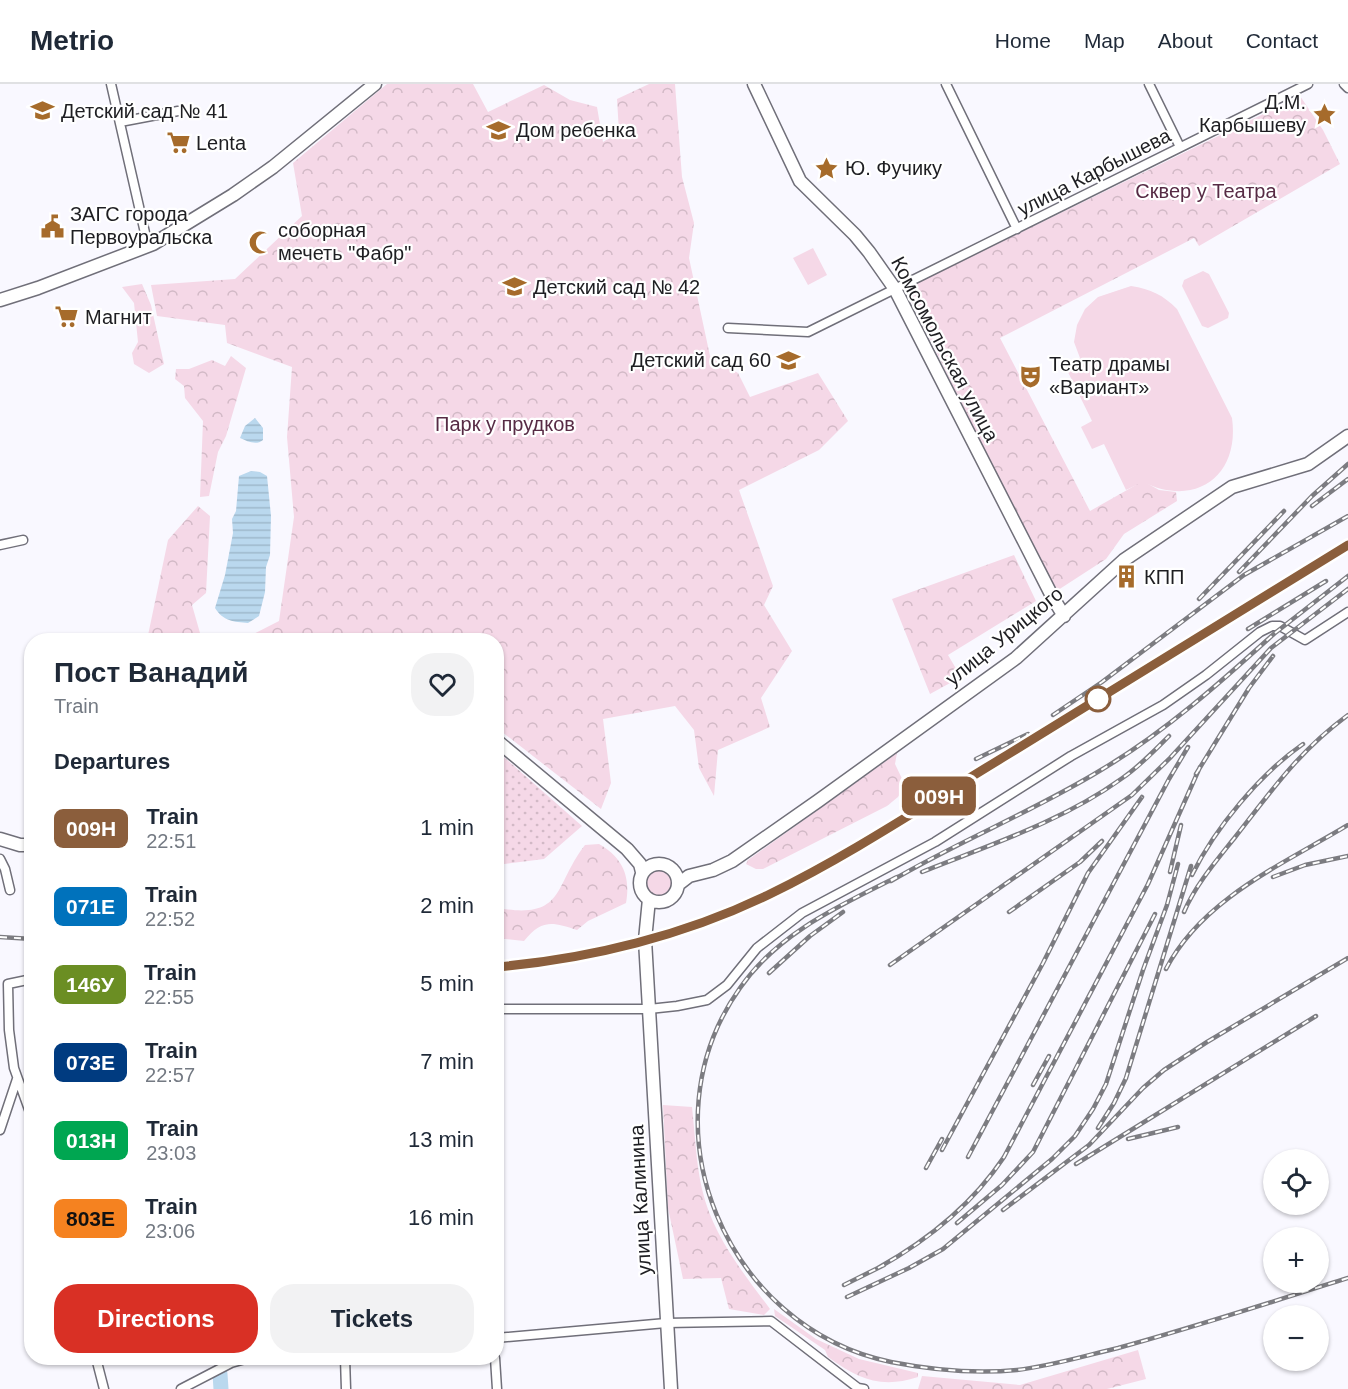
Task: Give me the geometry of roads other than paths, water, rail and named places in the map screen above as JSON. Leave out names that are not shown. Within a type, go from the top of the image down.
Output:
[{"type":"street","points":[[111,84],[148,246]]},
{"type":"street","points":[[0,300],[148,246],[265,173],[375,84]]},
{"type":"street","name":"Комсомольская улица","points":[[754,84],[800,181],[855,235],[895,289],[1064,616]]},
{"type":"street","points":[[946,84],[1017,229]]},
{"type":"street","points":[[1149,84],[1179,147]]},
{"type":"street","name":"улица Карбышева","points":[[728,328],[807,332],[1308,84]]},
{"type":"street","points":[[1344,84],[1348,88]]},
{"type":"street","points":[[120,122],[178,111]]},
{"type":"street","name":"улица Урицкого","points":[[682,878],[713,870],[732,861],[795,817],[1016,658],[1124,560],[1232,488],[1308,464],[1348,436]]},
{"type":"street","points":[[0,545],[22,540]]},
{"type":"street","points":[[504,1009],[649,1010],[688,1005],[714,996],[727,985],[757,948],[802,913],[935,842],[1071,756],[1162,705],[1206,675],[1260,632],[1272,626],[1280,626],[1305,640],[1348,612]]},
{"type":"street","points":[[504,747],[627,849],[644,868]]},
{"type":"street","points":[[0,839],[24,845]]},
{"type":"street","points":[[0,859],[10,890]]},
{"type":"street","points":[[655,864],[671,868],[682,878],[678,890],[669,899],[650,903],[640,888],[639,879],[644,868],[655,864]]},
{"type":"street","name":"улица Калинина","points":[[650,903],[645,940],[671,1389]]},
{"type":"street","points":[[24,981],[8,984],[9,1030],[17,1079],[24,1097]]},
{"type":"street","points":[[0,1130],[17,1079]]},
{"type":"street","points":[[504,1337],[666,1323],[771,1321],[858,1388],[864,1389]]},
{"type":"street","points":[[98,1365],[104,1389]]},
{"type":"street","points":[[181,1389],[227,1365]]},
{"type":"street","points":[[345,1365],[346,1389]]},
{"type":"street","points":[[496,1365],[498,1389]]},
{"type":"street","points":[[845,1377],[845,1389]]},
{"type":"water","points":[[255,418],[263,428],[263,440],[254,443],[240,438],[245,426]]},
{"type":"water","points":[[251,471],[267,476],[271,516],[270,555],[266,567],[265,592],[259,616],[248,623],[225,618],[215,608],[225,575],[233,533],[232,519],[236,511],[239,476]]},
{"type":"waterway","points":[[220,1374],[221,1389]]},
{"type":"railway","points":[[1239,572],[1312,496],[1348,464]]},
{"type":"railway","points":[[1312,506],[1348,479]]},
{"type":"railway","points":[[1199,599],[1284,511]]},
{"type":"railway","points":[[1053,715],[1102,682],[1244,575],[1348,516]]},
{"type":"railway","points":[[504,966],[567,958],[637,943],[705,922],[770,894],[894,825],[1348,545]]},
{"type":"railway","points":[[1275,633],[1348,576]]},
{"type":"railway","points":[[1248,629],[1326,581]]},
{"type":"railway","points":[[890,965],[1132,795],[1170,758],[1271,648],[1348,589]]},
{"type":"railway","points":[[891,881],[1076,785],[1125,755],[1192,706],[1276,632]]},
{"type":"railway","points":[[1196,774],[1249,688],[1273,656]]},
{"type":"railway","points":[[1184,912],[1207,872],[1275,787],[1315,742],[1348,715]]},
{"type":"railway","points":[[976,759],[1028,734]]},
{"type":"railway","points":[[922,872],[1024,832],[1074,808],[1128,774],[1169,736]]},
{"type":"railway","points":[[1192,875],[1213,839],[1240,803],[1287,756],[1303,744]]},
{"type":"railway","points":[[968,1157],[1188,747]]},
{"type":"railway","points":[[878,1268],[914,1246],[948,1220],[978,1191],[1004,1157],[1148,884],[1200,767]]},
{"type":"railway","points":[[942,1150],[1043,963],[1088,873],[1142,797]]},
{"type":"railway","points":[[1170,872],[1181,825]]},
{"type":"railway","points":[[1166,969],[1181,944],[1200,922],[1222,903],[1271,869],[1348,825]]},
{"type":"railway","points":[[1009,912],[1080,862],[1102,841]]},
{"type":"railway","points":[[1273,877],[1305,865],[1348,856]]},
{"type":"railway","points":[[847,1297],[943,1249],[1052,1159],[1075,1136],[1106,1084],[1167,905],[1178,864]]},
{"type":"railway","points":[[1098,1128],[1126,1078],[1191,866]]},
{"type":"railway","points":[[897,877],[832,910],[791,936],[772,952],[740,988],[711,1043],[699,1100],[701,1158],[716,1214],[745,1265],[784,1309],[833,1342],[891,1362],[986,1372],[1017,1370],[1068,1361],[1204,1323],[1348,1278]]},
{"type":"railway","points":[[769,973],[810,936],[843,912]]},
{"type":"railway","points":[[957,1223],[1002,1185],[1033,1152],[1155,914]]},
{"type":"railway","points":[[0,937],[24,938]]},
{"type":"railway","points":[[1003,1210],[1089,1145],[1143,1088],[1164,1070],[1348,958]]},
{"type":"railway","points":[[1076,1164],[1316,1016]]},
{"type":"railway","points":[[1033,1085],[1049,1056]]},
{"type":"railway","points":[[1128,1139],[1178,1127]]},
{"type":"railway","points":[[926,1168],[942,1139]]},
{"type":"railway","points":[[844,1285],[884,1265]]},
{"type":"train","name":"009Н","points":[[504,966],[547,961],[621,946],[691,926],[770,894],[868,840],[1348,545]]},
{"type":"place","name":"Детский сад № 41","points":[[43,111]]},
{"type":"place","name":"Д.М. Карбышеву","points":[[1324,114]]},
{"type":"place","name":"Дом ребенка","points":[[498,130]]},
{"type":"place","name":"Lenta","points":[[178,143]]},
{"type":"place","name":"Ю. Фучику","points":[[827,168]]},
{"type":"place","name":"ЗАГС города Первоуральска","points":[[52,226]]},
{"type":"place","name":"соборная мечеть \"Фабр\"","points":[[260,242]]},
{"type":"place","name":"Детский сад № 42","points":[[515,287]]},
{"type":"place","name":"Магнит","points":[[67,317]]},
{"type":"place","name":"Детский сад 60","points":[[789,360]]},
{"type":"place","name":"Театр драмы «Вариант»","points":[[1031,376]]},
{"type":"place","name":"КПП","points":[[1126,577]]},
{"type":"park label","name":"Сквер у Театра","points":[[1206,191]]},
{"type":"park label","name":"Парк у прудков","points":[[505,424]]}]
